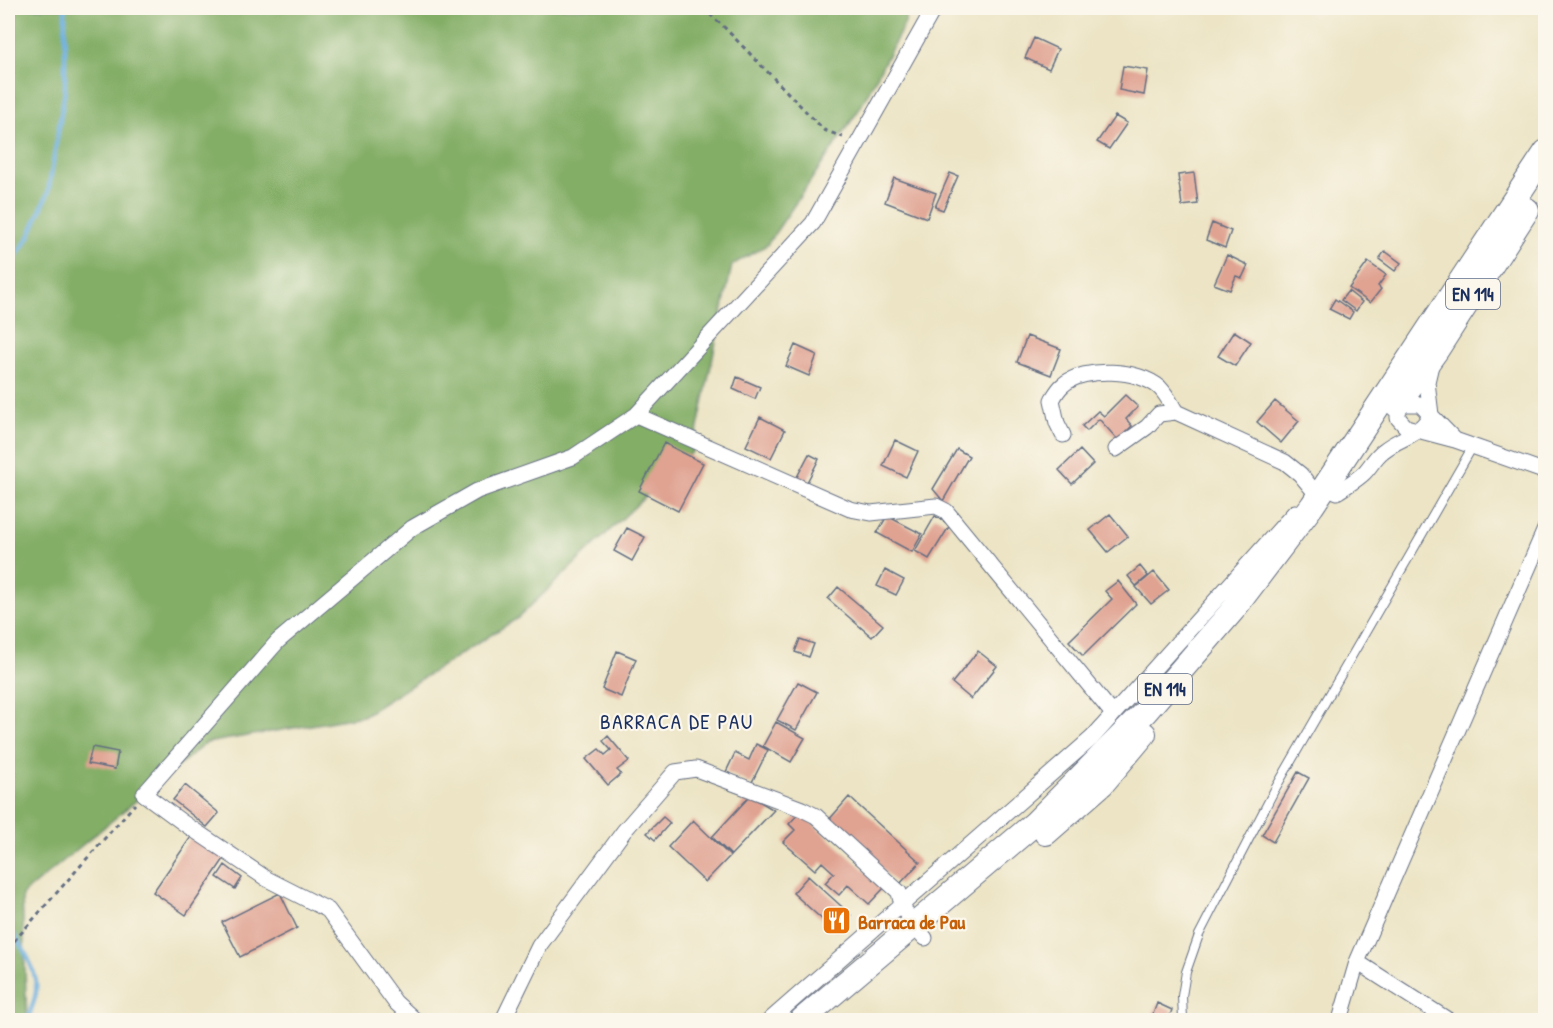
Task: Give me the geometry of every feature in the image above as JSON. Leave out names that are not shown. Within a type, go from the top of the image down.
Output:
[{"type":"main road","name":"EN 114","points":[[802,1020],[920,932],[1102,784],[1283,568],[1326,492],[1364,448],[1391,400],[1545,152]]},
{"type":"main road","name":"EN 114","points":[[828,1020],[1035,822],[1146,711],[1233,610],[1312,506],[1348,450],[1436,351],[1545,182]]},
{"type":"street","points":[[415,1020],[395,1002],[328,910],[267,879],[144,794],[278,641],[412,528],[477,490],[573,458],[636,415],[813,223],[934,8]]},
{"type":"street","points":[[1326,492],[1365,472],[1376,456],[1391,444],[1419,432],[1431,415],[1427,382],[1436,351]]},
{"type":"street","points":[[1062,435],[1052,400],[1064,383],[1094,373],[1106,371],[1125,373],[1147,380],[1160,388],[1176,412]]},
{"type":"street","points":[[1455,440],[1420,404],[1391,400],[1398,418],[1406,427],[1455,440],[1545,472]]},
{"type":"street","points":[[1116,449],[1148,427],[1159,414],[1176,412],[1285,462],[1326,492]]},
{"type":"street","points":[[636,415],[850,509],[871,513],[936,506],[946,511],[1113,714]]},
{"type":"street","points":[[770,1020],[1092,738],[1190,628],[1326,492],[1348,450]]},
{"type":"street","points":[[1340,1020],[1357,962],[1545,527]]},
{"type":"street","points":[[503,1020],[539,946],[624,831],[675,772],[696,769],[816,816],[899,892],[901,905],[920,932]]},
{"type":"street","points":[[1357,962],[1448,1020]]},
{"type":"lane","points":[[1182,1020],[1182,996],[1186,972],[1199,936],[1215,903],[1275,789],[1473,446]]},
{"type":"path","points":[[703,8],[824,130],[858,143]]},
{"type":"path","points":[[8,948],[144,794]]},
{"type":"green space","points":[[8,8],[907,8],[905,23],[860,108],[767,245],[732,265],[693,451],[518,618],[363,716],[206,743],[22,895],[27,1020],[8,1020]]},
{"type":"building","points":[[1034,38],[1058,49],[1049,69],[1025,58]]},
{"type":"building","points":[[1123,66],[1148,70],[1144,95],[1119,90]]},
{"type":"building","points":[[1115,116],[1127,123],[1109,149],[1097,142]]},
{"type":"building","points":[[950,173],[958,176],[943,210],[935,207]]},
{"type":"building","points":[[1194,173],[1198,204],[1182,206],[1178,175]]},
{"type":"building","points":[[894,178],[936,193],[927,218],[885,202]]},
{"type":"building","points":[[1212,223],[1231,231],[1225,248],[1206,240]]},
{"type":"building","points":[[1385,251],[1401,263],[1395,271],[1379,259]]},
{"type":"building","points":[[1227,255],[1248,265],[1242,278],[1236,276],[1230,290],[1214,284]]},
{"type":"building","points":[[1368,262],[1386,275],[1378,286],[1381,289],[1370,303],[1349,288]]},
{"type":"building","points":[[1348,291],[1362,302],[1356,311],[1341,300]]},
{"type":"building","points":[[1335,299],[1353,312],[1349,319],[1329,309]]},
{"type":"building","points":[[1234,331],[1251,342],[1235,366],[1218,356]]},
{"type":"building","points":[[1027,336],[1061,349],[1051,375],[1017,362]]},
{"type":"building","points":[[795,345],[817,355],[809,376],[786,366]]},
{"type":"building","points":[[737,377],[760,387],[755,399],[733,389]]},
{"type":"building","points":[[1125,395],[1138,407],[1126,419],[1132,426],[1118,440],[1099,419],[1087,431],[1082,426],[1098,411],[1104,416]]},
{"type":"building","points":[[1275,401],[1299,421],[1281,443],[1257,422]]},
{"type":"building","points":[[760,417],[785,430],[771,458],[746,446]]},
{"type":"building","points":[[895,440],[918,451],[906,477],[883,466]]},
{"type":"building","points":[[664,443],[703,463],[678,511],[639,491]]},
{"type":"building","points":[[957,449],[969,456],[943,501],[933,489]]},
{"type":"building","points":[[1080,450],[1093,464],[1072,484],[1059,470]]},
{"type":"building","points":[[809,454],[819,459],[806,484],[796,479]]},
{"type":"building","points":[[1110,514],[1128,536],[1108,552],[1090,530]]},
{"type":"building","points":[[887,516],[922,534],[912,552],[877,533]]},
{"type":"building","points":[[935,516],[950,525],[929,559],[915,551]]},
{"type":"building","points":[[627,528],[645,537],[632,561],[614,551]]},
{"type":"building","points":[[1140,566],[1148,576],[1136,586],[1128,576]]},
{"type":"building","points":[[885,570],[904,580],[896,595],[877,586]]},
{"type":"building","points":[[1154,572],[1169,590],[1151,604],[1136,587]]},
{"type":"building","points":[[1118,581],[1136,604],[1083,656],[1069,641],[1112,599],[1105,591]]},
{"type":"building","points":[[838,587],[883,625],[872,637],[828,599]]},
{"type":"building","points":[[800,639],[814,644],[809,657],[795,652]]},
{"type":"building","points":[[617,651],[636,659],[621,697],[602,689]]},
{"type":"building","points":[[978,651],[997,666],[971,699],[952,683]]},
{"type":"building","points":[[798,682],[817,692],[796,730],[777,720]]},
{"type":"building","points":[[776,722],[805,738],[791,762],[763,746]]},
{"type":"building","points":[[608,736],[629,761],[617,770],[621,774],[608,785],[586,759],[599,749],[605,755],[611,750],[603,741]]},
{"type":"building","points":[[756,744],[768,750],[751,784],[726,772],[735,753],[749,760]]},
{"type":"building","points":[[92,747],[118,752],[115,769],[88,764]]},
{"type":"building","points":[[1298,772],[1309,778],[1273,842],[1262,835]]},
{"type":"building","points":[[185,785],[219,813],[207,827],[173,800]]},
{"type":"building","points":[[750,796],[774,810],[731,855],[712,837]]},
{"type":"building","points":[[849,797],[920,862],[899,885],[828,821]]},
{"type":"building","points":[[800,812],[884,888],[869,904],[848,885],[839,895],[825,883],[834,873],[822,862],[815,870],[783,842],[795,830],[789,824]]},
{"type":"building","points":[[663,817],[670,823],[655,840],[647,833]]},
{"type":"building","points":[[693,820],[730,856],[705,882],[668,847]]},
{"type":"building","points":[[193,834],[226,856],[186,915],[153,892]]},
{"type":"building","points":[[225,865],[242,878],[235,889],[217,877]]},
{"type":"building","points":[[808,876],[851,915],[836,932],[793,893]]},
{"type":"building","points":[[280,893],[297,928],[240,957],[222,922]]},
{"type":"building","points":[[1157,1003],[1172,1010],[1168,1020],[1153,1014]]},
{"type":"waterway","points":[[8,268],[29,237],[48,193],[65,90],[65,8]]},
{"type":"waterway","points":[[8,927],[23,949],[35,976],[36,992],[29,1020]]},
{"type":"place","name":"Barraca de Pau","points":[[837,921]]},
{"type":"district","name":"BARRACA DE PAU","points":[[677,721]]}]
